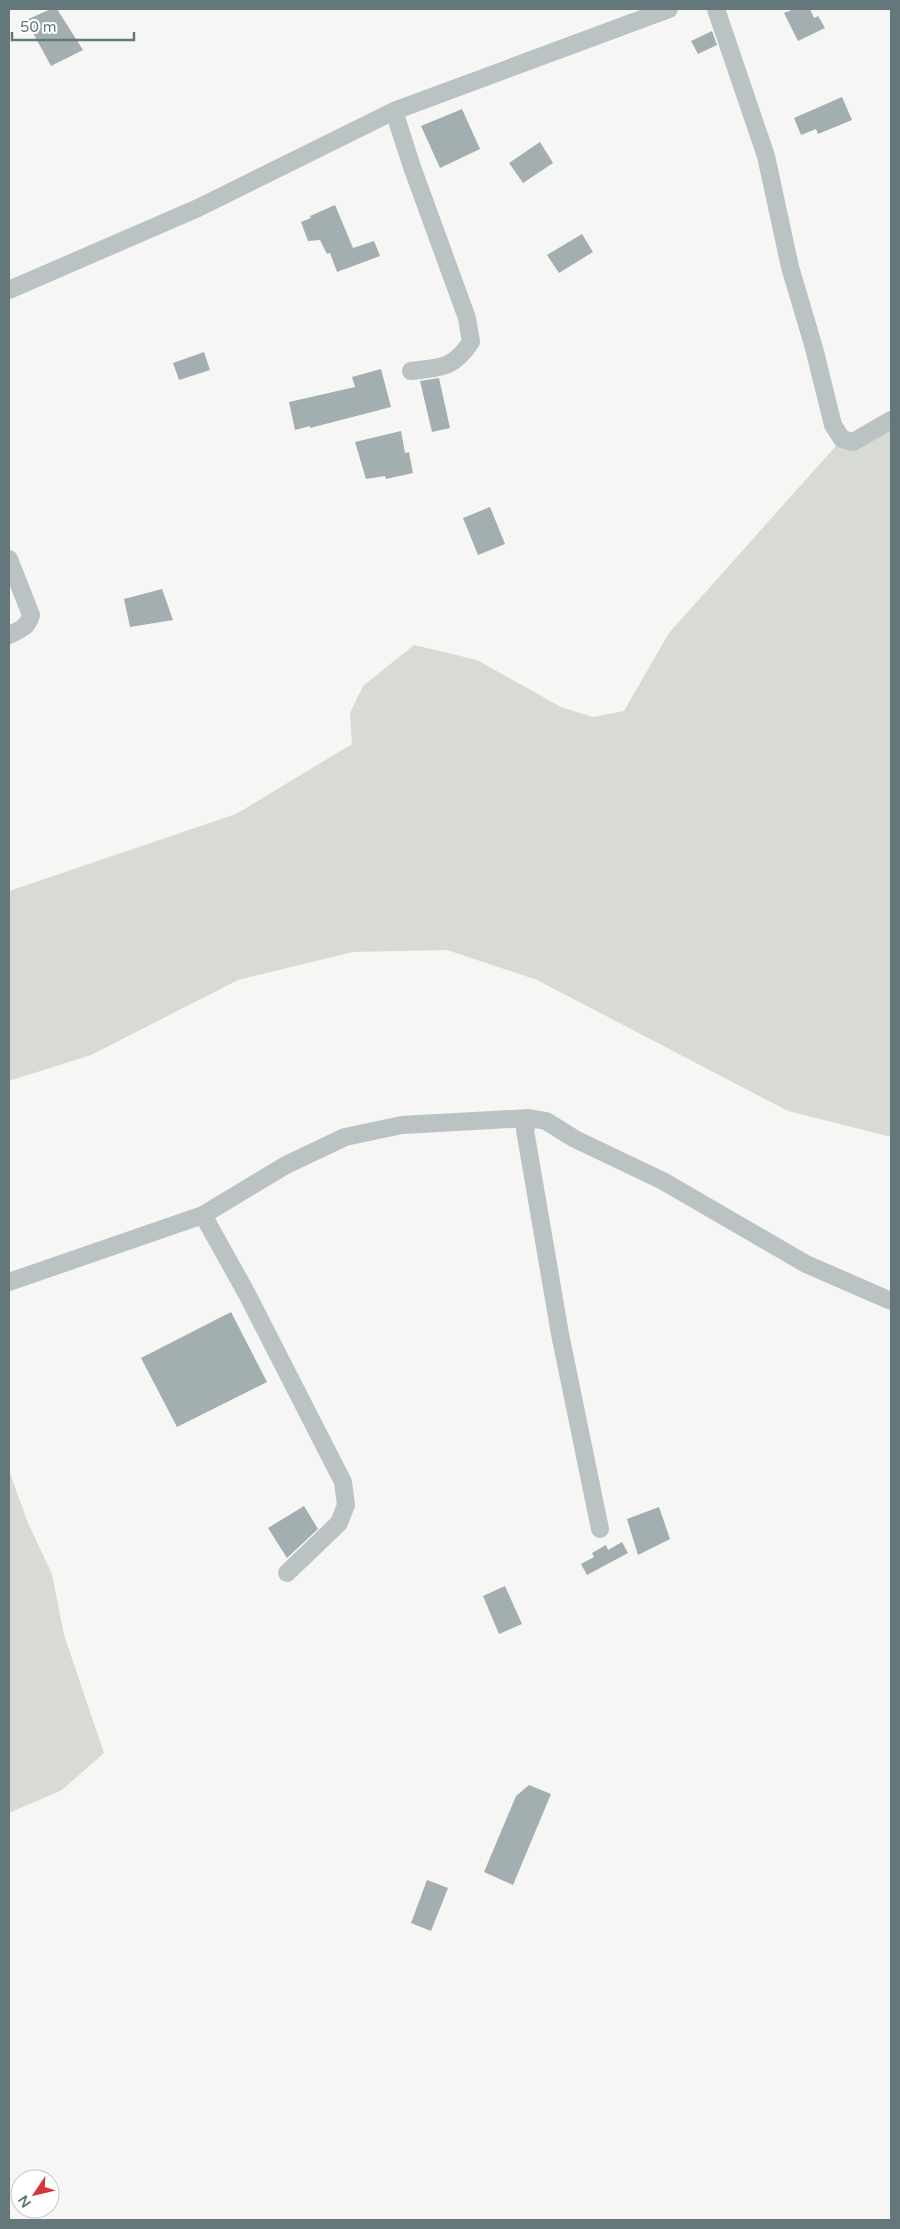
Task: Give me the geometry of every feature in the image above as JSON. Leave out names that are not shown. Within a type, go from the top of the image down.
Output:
[{"type":"street","points":[[9,290],[198,208],[394,111],[669,9]]},
{"type":"street","points":[[716,9],[766,156],[790,267],[814,348],[833,425],[842,440],[854,442],[891,420]]},
{"type":"street","points":[[394,111],[418,184],[467,318],[471,342],[461,357],[446,366],[411,371]]},
{"type":"street","points":[[9,559],[31,615],[29,623],[9,635]]},
{"type":"street","points":[[529,1118],[525,1130],[558,1324],[600,1529]]},
{"type":"street","points":[[9,1282],[203,1215],[286,1164],[345,1137],[402,1125],[529,1118],[546,1121],[575,1139],[663,1181],[806,1264],[891,1301]]},
{"type":"street","points":[[203,1215],[247,1294],[344,1482],[346,1505],[339,1523],[287,1573]]},
{"type":"shaded area","points":[[891,417],[891,1137],[788,1111],[537,980],[447,950],[353,952],[238,980],[91,1055],[9,1081],[9,891],[236,814],[352,744],[350,713],[363,686],[414,645],[477,660],[561,707],[593,717],[624,711],[669,633],[842,439]]},
{"type":"shaded area","points":[[9,1471],[28,1523],[52,1574],[64,1635],[104,1753],[62,1790],[9,1813]]},
{"type":"building","points":[[51,9],[57,9],[83,50],[51,66],[26,20]]},
{"type":"building","points":[[794,9],[810,9],[814,18],[818,16],[825,28],[798,41],[784,13]]},
{"type":"building","points":[[712,31],[717,45],[698,54],[691,41]]},
{"type":"building","points":[[842,97],[852,120],[818,134],[816,129],[801,135],[794,118]]},
{"type":"building","points":[[462,109],[480,149],[440,168],[421,126]]},
{"type":"building","points":[[540,142],[553,163],[523,183],[509,163]]},
{"type":"building","points":[[335,205],[353,248],[374,241],[380,256],[337,272],[330,253],[327,254],[320,240],[308,241],[301,222]]},
{"type":"building","points":[[582,234],[593,252],[559,273],[547,255]]},
{"type":"building","points":[[204,352],[210,370],[179,380],[173,363]]},
{"type":"building","points":[[381,369],[391,407],[310,428],[310,426],[295,430],[289,402],[355,387],[352,377]]},
{"type":"building","points":[[439,378],[450,428],[432,432],[420,381]]},
{"type":"building","points":[[401,431],[405,453],[409,452],[413,473],[386,479],[385,476],[366,479],[355,442]]},
{"type":"building","points":[[490,507],[505,544],[478,555],[463,518]]},
{"type":"building","points":[[162,589],[173,620],[130,627],[124,599]]},
{"type":"building","points":[[231,1312],[267,1382],[177,1427],[141,1358]]},
{"type":"building","points":[[304,1506],[318,1529],[287,1558],[268,1528]]},
{"type":"building","points":[[659,1507],[670,1539],[638,1555],[627,1519]]},
{"type":"building","points":[[622,1542],[628,1553],[587,1575],[581,1564],[594,1557],[592,1553],[606,1545],[608,1550]]},
{"type":"building","points":[[505,1586],[522,1624],[499,1634],[483,1596]]},
{"type":"building","points":[[529,1785],[551,1794],[513,1885],[484,1872],[516,1796]]},
{"type":"building","points":[[427,1880],[448,1888],[431,1931],[411,1923]]}]
